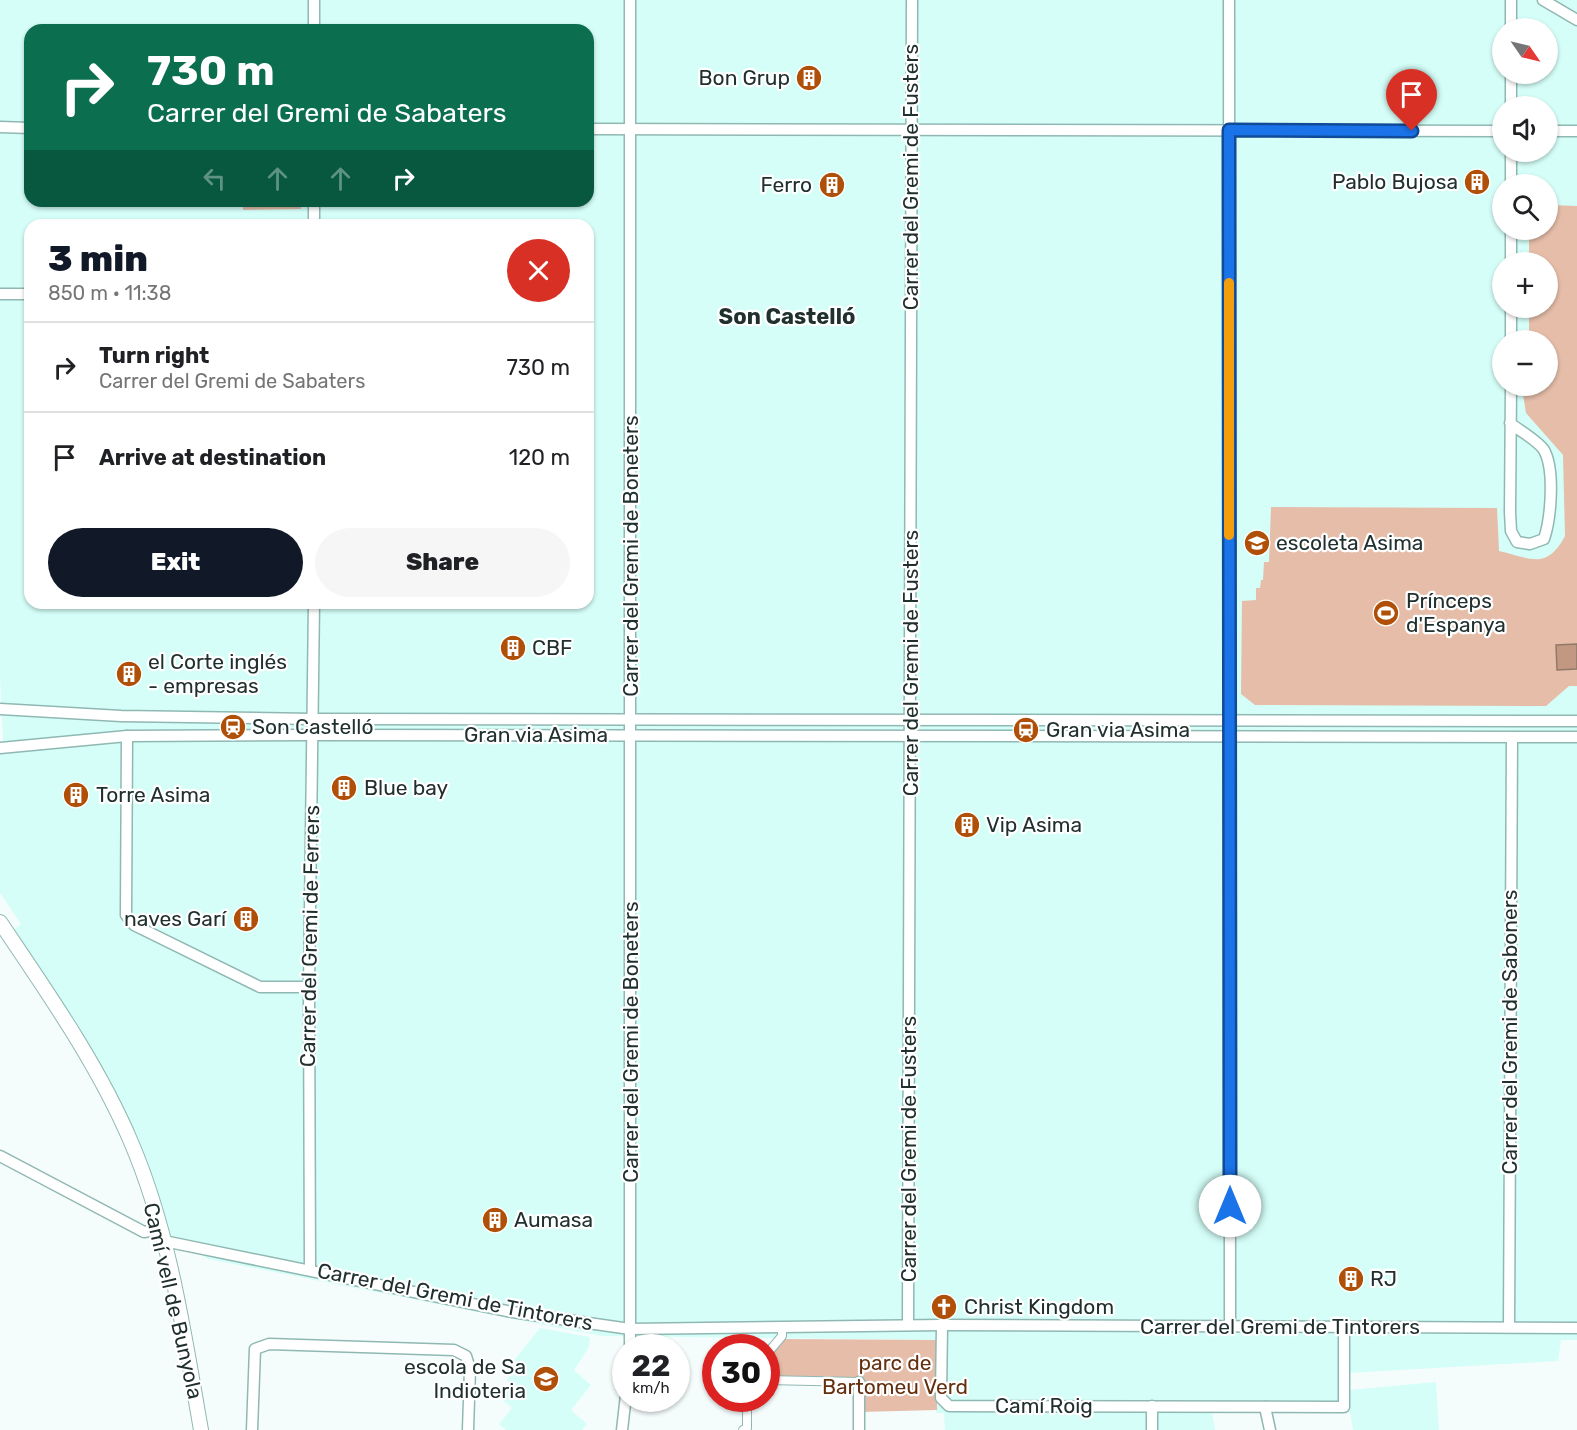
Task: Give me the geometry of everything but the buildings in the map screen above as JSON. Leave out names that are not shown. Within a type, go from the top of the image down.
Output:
[{"type":"main road","name":"Camí vell de Bunyola","points":[[0,922],[101,1085],[131,1142],[162,1235],[201,1430]]},
{"type":"street","points":[[314,0],[314,24]]},
{"type":"street","name":"Carrer del Gremi de Boneters","points":[[630,0],[632,719],[630,1334]]},
{"type":"street","name":"Carrer del Gremi de Fusters","points":[[908,1325],[912,0]]},
{"type":"street","points":[[1230,0],[1228,737],[1230,1328]]},
{"type":"street","points":[[1511,0],[1511,18]]},
{"type":"street","points":[[1543,0],[1577,20]]},
{"type":"street","points":[[0,128],[24,128]]},
{"type":"street","points":[[594,129],[1492,131]]},
{"type":"street","points":[[1558,131],[1577,131]]},
{"type":"street","points":[[0,294],[24,294]]},
{"type":"street","points":[[1510,396],[1510,423],[1511,531],[1517,542],[1530,544],[1544,539],[1549,524],[1550,464],[1543,448],[1510,423]]},
{"type":"street","name":"Carrer del Gremi de Ferrers","points":[[310,1269],[309,987],[314,609]]},
{"type":"street","name":"Gran via Asima","points":[[0,709],[121,716],[313,719],[911,718],[1577,721]]},
{"type":"street","points":[[127,736],[126,915],[134,925],[260,987],[309,987]]},
{"type":"street","name":"Gran via Asima","points":[[0,748],[127,736],[1577,738]]},
{"type":"street","name":"Carrer del Gremi de Saboners","points":[[1509,1327],[1512,738]]},
{"type":"street","name":"Carrer del Gremi de Tintorers","points":[[0,1156],[144,1232],[512,1311],[630,1329],[908,1325],[1577,1328]]},
{"type":"street","name":"Camí Roig","points":[[942,1325],[941,1398],[949,1406],[1344,1407],[1344,1328]]},
{"type":"street","points":[[780,1338],[782,1327]]},
{"type":"street","points":[[252,1430],[255,1349],[269,1344],[454,1350],[466,1356],[470,1369],[468,1430]]},
{"type":"street","points":[[780,1380],[859,1382],[859,1430]]},
{"type":"street","points":[[1152,1406],[1152,1430]]},
{"type":"street","points":[[1265,1407],[1270,1430]]},
{"type":"street","points":[[622,1430],[624,1412]]},
{"type":"street","points":[[743,1430],[747,1428],[747,1412]]},
{"type":"shaded area","points":[[0,0],[1577,0],[1577,1340],[1561,1340],[1558,1361],[1349,1373],[1349,1390],[1436,1382],[1439,1430],[1353,1430],[1350,1412],[1212,1411],[1215,1430],[945,1430],[944,1413],[936,1413],[937,1340],[780,1338],[780,1334],[702,1334],[702,1337],[690,1337],[690,1334],[601,1336],[208,1259],[167,1234],[131,1142],[8,934],[21,924],[0,893],[0,744],[3,742],[0,676]]},
{"type":"shaded area","points":[[1577,644],[1577,669],[1557,670],[1556,645]]},
{"type":"shaded area","name":"escola de Sa Indioteria","points":[[540,1328],[590,1337],[589,1347],[574,1370],[591,1385],[571,1410],[587,1424],[582,1430],[506,1430],[499,1424],[512,1408],[498,1396],[509,1383],[507,1380],[511,1372],[507,1369]]},
{"type":"green space","name":"Prínceps d'Espanya","points":[[1558,205],[1577,206],[1577,686],[1569,686],[1546,706],[1255,705],[1241,694],[1242,601],[1256,600],[1256,588],[1260,588],[1261,580],[1263,580],[1264,562],[1269,562],[1271,507],[1497,508],[1499,551],[1536,559],[1551,554],[1565,536],[1563,455],[1526,413],[1523,396],[1558,396],[1558,330],[1529,330],[1529,318],[1558,318],[1558,252],[1529,252],[1529,240],[1558,240]]},
{"type":"green space","points":[[243,207],[301,207],[301,209],[243,210]]},
{"type":"green space","name":"parc de Bartomeu Verd","points":[[780,1339],[937,1340],[937,1410],[859,1412],[859,1382],[780,1380]]},
{"type":"slow traffic","points":[[1229,283],[1229,535]]},
{"type":"place","name":"Bon Grup","points":[[809,78]]},
{"type":"place","name":"Pablo Bujosa","points":[[1477,182]]},
{"type":"place","name":"Ferro","points":[[832,185]]},
{"type":"place","name":"escoleta Asima","points":[[1257,543]]},
{"type":"place","name":"Prínceps d'Espanya","points":[[1386,613]]},
{"type":"place","name":"CBF","points":[[513,648]]},
{"type":"place","name":"el Corte inglés - empresas","points":[[129,674]]},
{"type":"place","name":"Son Castelló","points":[[233,727]]},
{"type":"place","name":"Gran via Asima","points":[[1026,730]]},
{"type":"place","name":"Blue bay","points":[[344,788]]},
{"type":"place","name":"Torre Asima","points":[[76,795]]},
{"type":"place","name":"Vip Asima","points":[[967,825]]},
{"type":"place","name":"naves Garí","points":[[246,919]]},
{"type":"place","name":"Aumasa","points":[[495,1220]]},
{"type":"place","name":"RJ","points":[[1351,1279]]},
{"type":"place","name":"Christ Kingdom","points":[[944,1307]]},
{"type":"place","name":"escola de Sa Indioteria","points":[[546,1379]]},
{"type":"district","name":"Son Castelló","points":[[787,316]]},
{"type":"route","points":[[1230,1206],[1229,130],[1412,131]]}]
